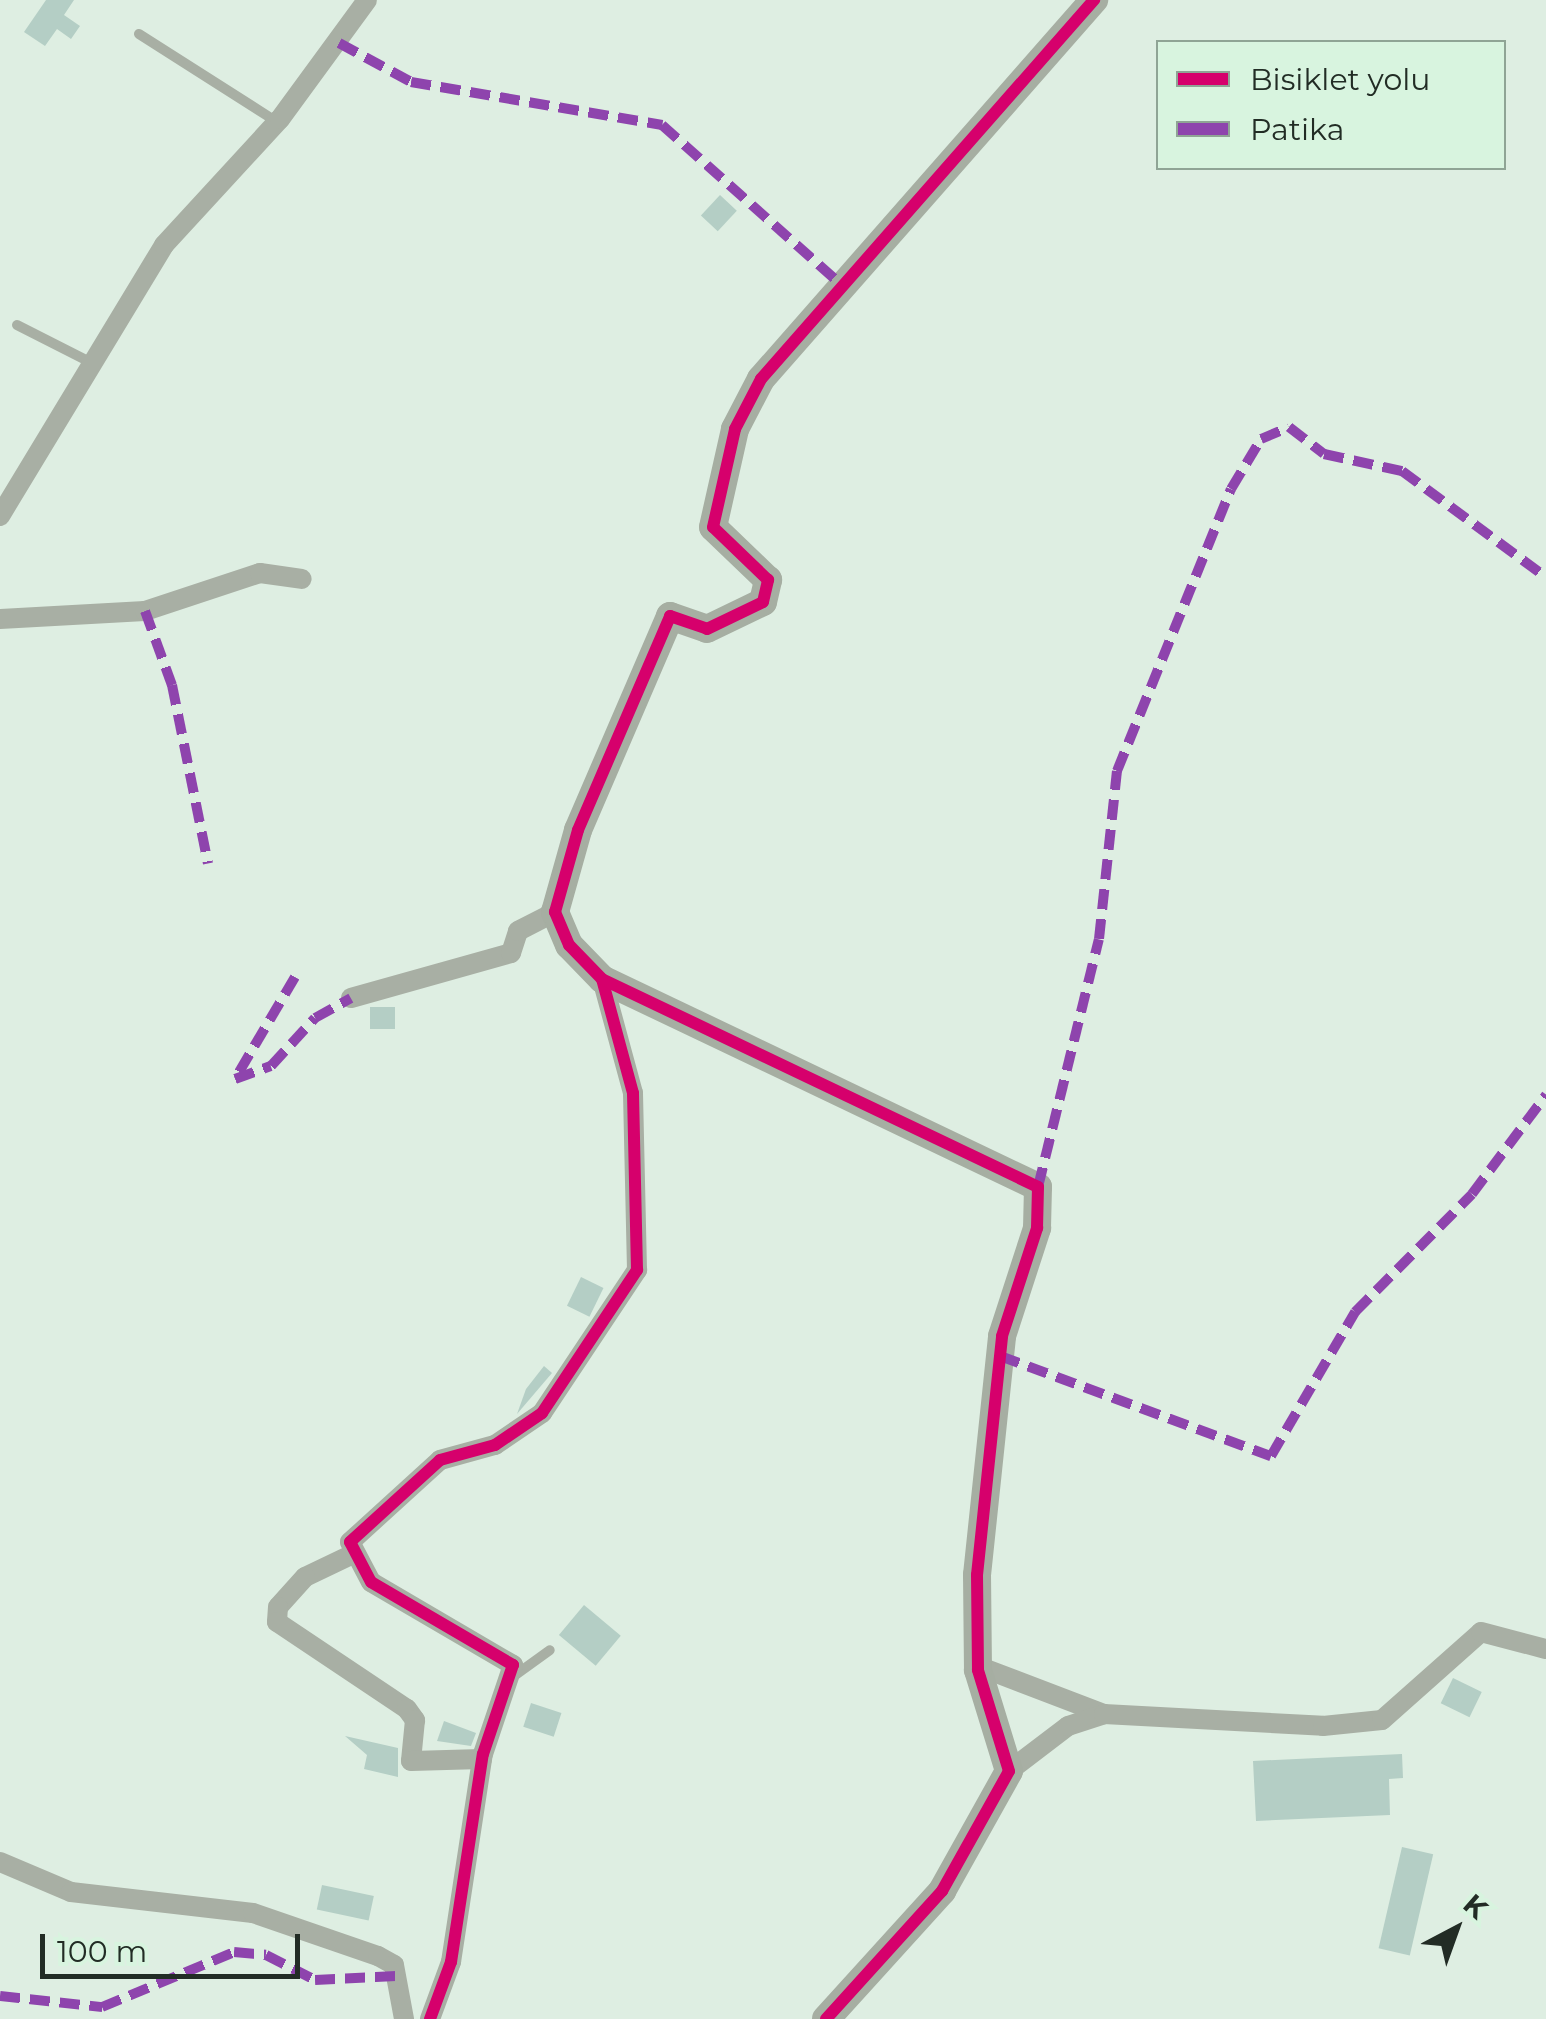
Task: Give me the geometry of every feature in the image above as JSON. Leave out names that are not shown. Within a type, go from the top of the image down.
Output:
[{"type":"street","points":[[0,516],[164,244],[277,122],[367,0]]},
{"type":"street","points":[[1009,1771],[978,1666],[977,1575],[1000,1356],[1038,1228],[1038,1187],[602,979],[570,945],[555,912],[578,830],[670,616],[707,630],[763,602],[768,580],[713,528],[735,429],[761,379],[1094,0]]},
{"type":"street","points":[[0,619],[146,611],[260,572],[302,579]]},
{"type":"street","points":[[351,998],[511,953],[518,931],[555,912]]},
{"type":"street","points":[[482,1759],[412,1761],[415,1720],[407,1709],[277,1622],[278,1607],[305,1577],[351,1554],[358,1528],[440,1460],[495,1445],[542,1412],[637,1270],[633,1093],[602,979]]},
{"type":"street","points":[[351,1554],[371,1582],[487,1642],[513,1676],[482,1759],[452,1962],[430,2019]]},
{"type":"street","points":[[978,1666],[1104,1714],[1323,1726],[1382,1720],[1463,1640],[1495,1630],[1546,1649]]},
{"type":"street","points":[[826,2019],[942,1891],[1009,1771],[1068,1726],[1104,1714]]},
{"type":"street","points":[[0,1862],[71,1892],[253,1913],[378,1956],[394,1966],[404,2019]]},
{"type":"lane","points":[[139,34],[277,122]]},
{"type":"lane","points":[[17,325],[92,363]]},
{"type":"lane","points":[[513,1676],[550,1650]]},
{"type":"building","points":[[46,0],[74,0],[64,15],[80,26],[71,39],[57,29],[45,46],[24,32]]},
{"type":"building","points":[[720,195],[737,211],[718,231],[701,215]]},
{"type":"building","points":[[370,1007],[395,1007],[395,1029],[370,1029]]},
{"type":"building","points":[[581,1277],[603,1288],[589,1317],[567,1306]]},
{"type":"building","points":[[544,1366],[552,1373],[517,1414],[526,1389]]},
{"type":"building","points":[[584,1605],[621,1636],[596,1666],[559,1635]]},
{"type":"building","points":[[1453,1678],[1482,1692],[1469,1717],[1441,1703]]},
{"type":"building","points":[[531,1703],[561,1713],[554,1737],[523,1727]]},
{"type":"building","points":[[444,1721],[476,1733],[471,1746],[437,1741]]},
{"type":"building","points":[[345,1736],[398,1748],[398,1777],[364,1769],[367,1755]]},
{"type":"building","points":[[1402,1754],[1403,1778],[1389,1779],[1390,1815],[1256,1821],[1253,1761]]},
{"type":"building","points":[[1402,1847],[1433,1854],[1410,1956],[1379,1948]]},
{"type":"building","points":[[322,1885],[374,1896],[369,1920],[317,1909]]},
{"type":"marked path","points":[[339,43],[411,82],[662,125],[845,288]]},
{"type":"marked path","points":[[1038,1187],[1099,939],[1117,771],[1231,489],[1261,439],[1289,427],[1324,454],[1402,471],[1546,577]]},
{"type":"marked path","points":[[145,611],[172,685],[208,863]]},
{"type":"marked path","points":[[295,977],[235,1079],[271,1066],[315,1018],[351,998]]},
{"type":"marked path","points":[[1000,1356],[1271,1456],[1355,1312],[1472,1194],[1546,1095]]},
{"type":"marked path","points":[[0,1996],[102,2007],[234,1952],[266,1955],[315,1980],[396,1976]]},
{"type":"cycle path","points":[[826,2019],[942,1891],[1009,1771],[978,1670],[977,1575],[1002,1336],[1037,1228],[1038,1187],[602,979],[569,945],[555,912],[578,830],[670,616],[707,629],[763,602],[768,580],[713,527],[735,429],[761,379],[1094,0]]},
{"type":"cycle path","points":[[430,2019],[451,1962],[483,1754],[513,1665],[371,1582],[350,1542],[440,1460],[495,1445],[542,1413],[637,1270],[633,1093],[602,979]]}]
